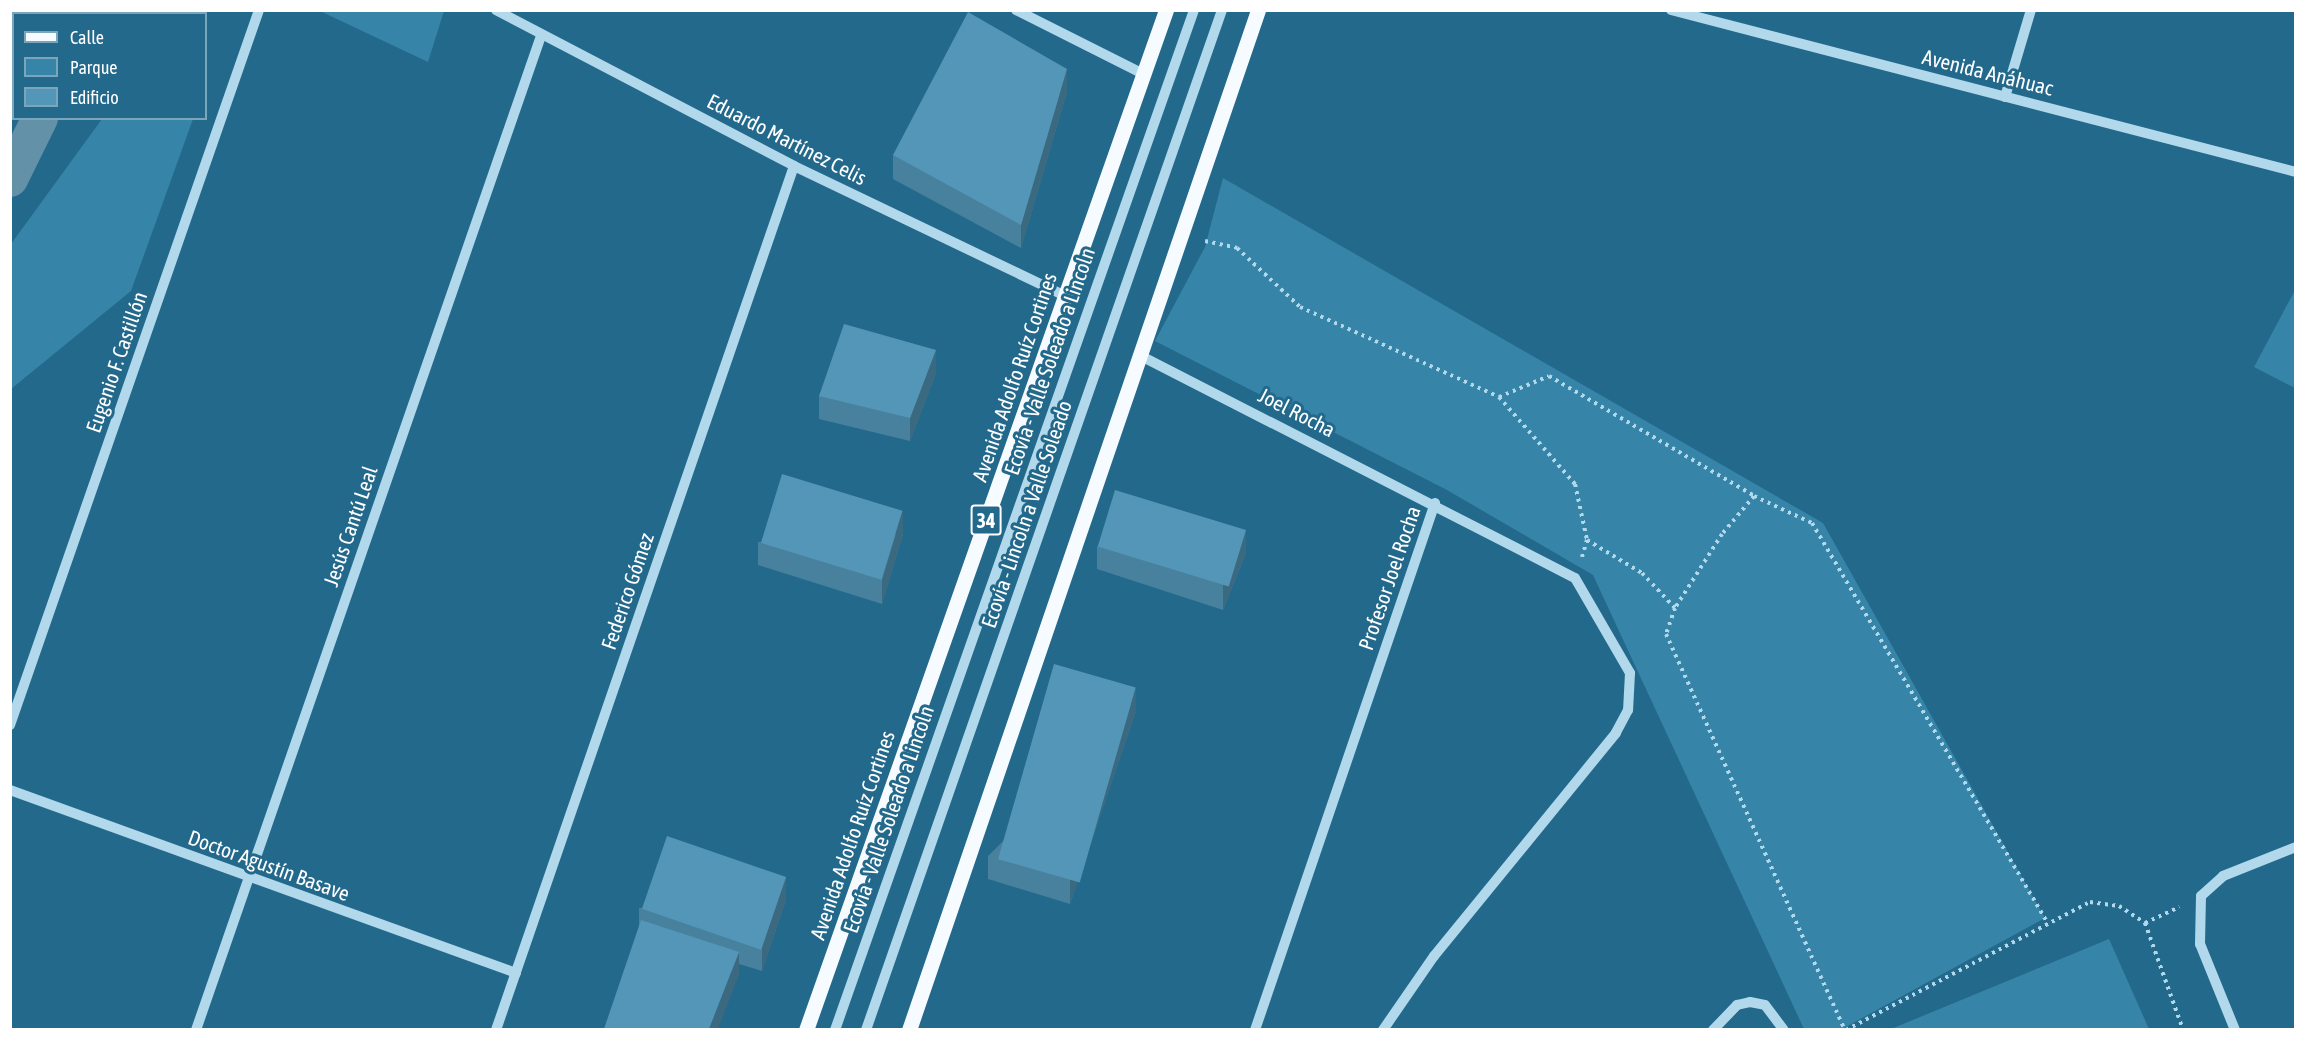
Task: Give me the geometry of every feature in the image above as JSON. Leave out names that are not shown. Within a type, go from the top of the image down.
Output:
[{"type":"main road","name":"Avenida Adolfo Ruíz Cortines","points":[[806,1029],[1166,10]]},
{"type":"main road","points":[[909,1029],[1143,357],[1258,10]]},
{"type":"street","name":"Eugenio F. Castillón","points":[[10,725],[259,10]]},
{"type":"street","name":"Eduardo Martínez Celis","points":[[495,10],[794,166],[1065,296]]},
{"type":"street","points":[[1016,10],[1143,74]]},
{"type":"street","name":"Ecovía - Valle Soleado a Lincoln","points":[[835,1029],[1194,10]]},
{"type":"street","name":"Ecovía - Lincoln a Valle Soleado","points":[[866,1029],[1222,10]]},
{"type":"street","name":"Avenida Anáhuac","points":[[1671,10],[1704,15],[2005,97],[2295,172]]},
{"type":"street","points":[[2005,97],[2031,10]]},
{"type":"street","name":"Jesús Cantú Leal","points":[[196,1029],[541,36]]},
{"type":"street","name":"Federico Gómez","points":[[496,1029],[794,166]]},
{"type":"street","name":"Joel Rocha","points":[[1143,357],[1435,503]]},
{"type":"street","name":"Profesor Joel Rocha","points":[[1255,1029],[1435,503],[1575,578],[1630,673],[1630,694],[1616,733],[1434,956],[1383,1029]]},
{"type":"street","name":"Doctor Agustín Basave","points":[[10,790],[248,879],[516,973]]},
{"type":"street","points":[[2235,1029],[2200,944],[2201,896],[2223,876],[2295,847]]},
{"type":"street","points":[[1713,1029],[1737,1005],[1750,1002],[1765,1005],[1784,1029]]},
{"type":"path","points":[[1195,245],[1217,242],[1237,248],[1300,307],[1499,397],[1575,484],[1587,540],[1642,573],[1675,609]]},
{"type":"path","points":[[1499,397],[1550,376],[1754,496],[1812,523],[2048,923]]},
{"type":"path","points":[[1754,496],[1722,534],[1675,609],[1666,634],[1846,1029],[2090,902],[2119,906],[2145,923],[2183,1029]]},
{"type":"path","points":[[2145,923],[2201,896]]},
{"type":"green space","points":[[320,11],[444,11],[428,62]]},
{"type":"green space","points":[[101,120],[193,120],[131,291],[11,389],[11,244]]},
{"type":"green space","points":[[1223,178],[1823,523],[2045,918],[1842,1029],[1804,1029],[1593,575],[1447,490],[1155,341],[1205,247]]},
{"type":"green space","points":[[2295,290],[2295,388],[2254,367]]},
{"type":"green space","points":[[2109,939],[2149,1029],[1891,1029]]},
{"type":"building","points":[[968,12],[1067,69],[1021,225],[893,155]]},
{"type":"building","points":[[844,324],[936,350],[910,418],[819,396]]},
{"type":"building","points":[[782,474],[902,511],[881,580],[761,543]]},
{"type":"building","points":[[1115,490],[1246,530],[1229,586],[1098,546]]},
{"type":"building","points":[[1054,664],[1136,687],[1080,883],[998,859]]},
{"type":"building","points":[[667,836],[786,877],[761,950],[642,909]]},
{"type":"building","points":[[641,920],[739,952],[709,1029],[604,1029]]},
{"type":"waterway","points":[[10,179],[39,120]]}]
